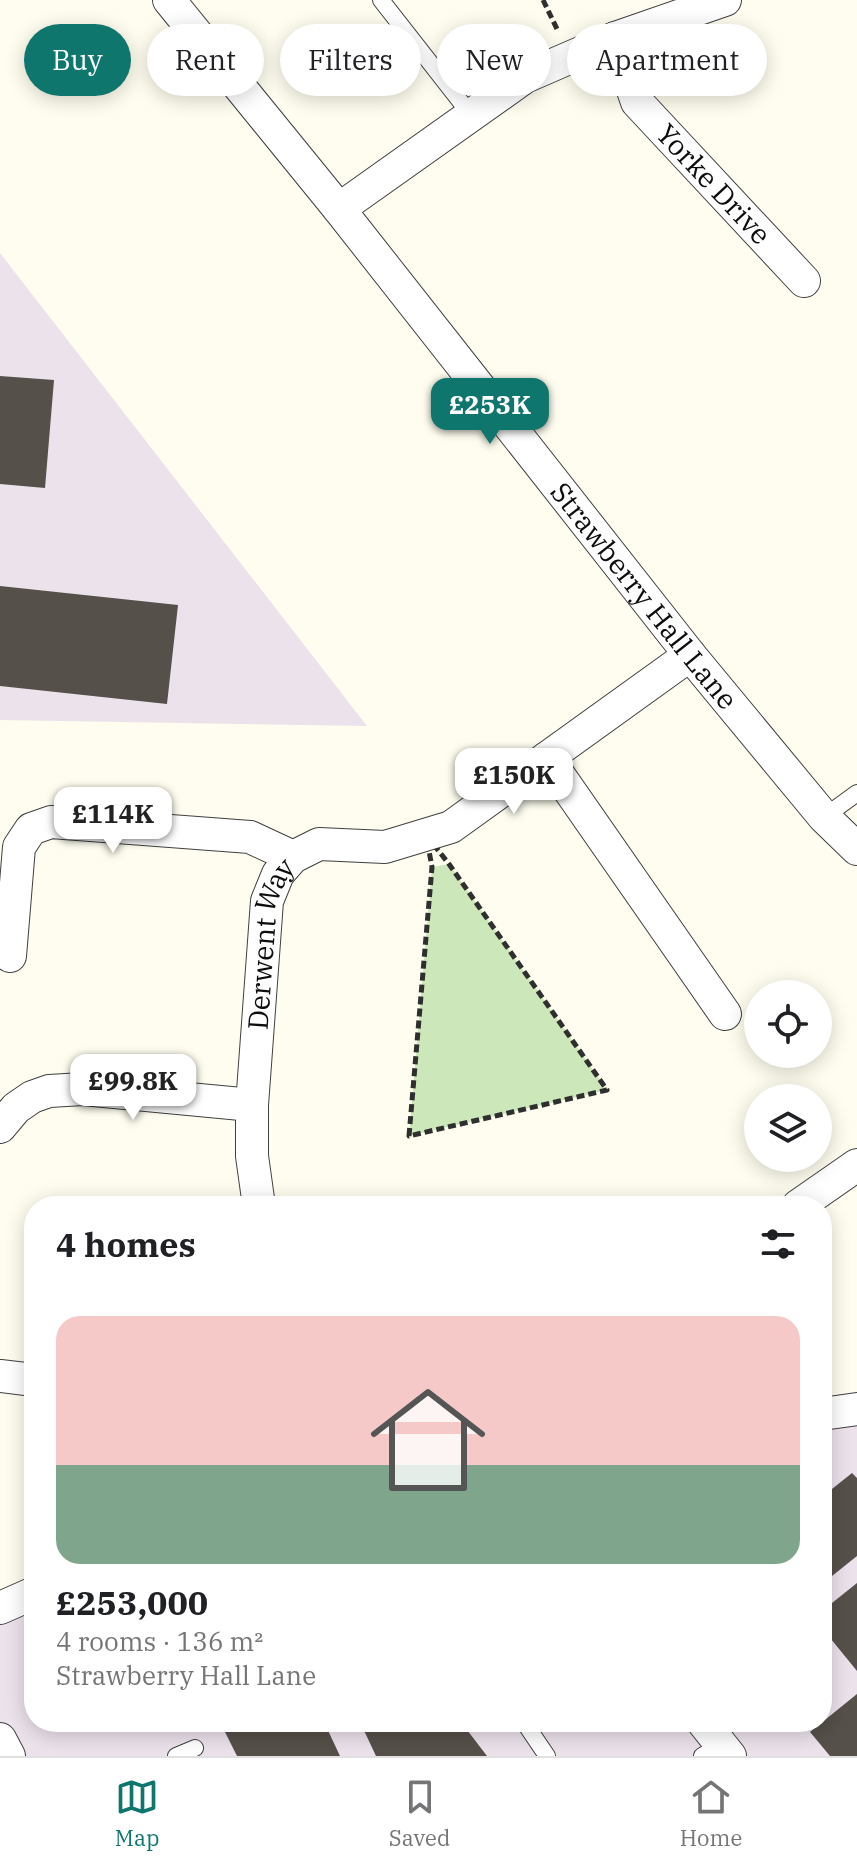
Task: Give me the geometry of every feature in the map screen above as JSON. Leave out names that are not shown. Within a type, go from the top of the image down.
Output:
[{"type":"street","name":"Strawberry Hall Lane","points":[[169,0],[339,209],[690,655],[824,817],[857,849]]},
{"type":"street","points":[[656,24],[725,0]]},
{"type":"street","points":[[339,209],[525,77],[567,59]]},
{"type":"street","name":"Yorke Drive","points":[[635,96],[637,102],[804,281]]},
{"type":"street","name":"Derwent Way","points":[[258,1196],[252,1156],[252,1105],[267,901],[278,874],[293,857],[319,844],[385,847],[451,827],[690,655]]},
{"type":"street","points":[[547,758],[725,1014]]},
{"type":"street","points":[[10,956],[19,847],[31,829],[51,822],[250,837],[293,857]]},
{"type":"street","points":[[0,1127],[16,1108],[32,1097],[49,1091],[83,1089],[252,1105]]},
{"type":"street","points":[[812,1196],[857,1165]]},
{"type":"street","points":[[0,1376],[24,1379]]},
{"type":"street","points":[[832,1413],[857,1409]]},
{"type":"street","points":[[0,1608],[24,1597]]},
{"type":"street","points":[[0,1739],[9,1756]]},
{"type":"lane","points":[[381,0],[471,115]]},
{"type":"lane","points":[[824,817],[857,793]]},
{"type":"lane","points":[[531,1732],[547,1756]]},
{"type":"lane","points":[[176,1756],[195,1748]]},
{"type":"path","points":[[426,835],[449,864],[607,1090],[409,1136],[432,867],[426,835]]},
{"type":"shaded area","points":[[0,253],[367,726],[0,720]]},
{"type":"shaded area","points":[[857,1407],[857,1756],[0,1756],[0,1603],[24,1595],[24,1732],[832,1732],[832,1410]]},
{"type":"green space","points":[[449,864],[607,1090],[409,1136],[432,867]]},
{"type":"building","points":[[0,376],[54,380],[45,488],[0,484]]},
{"type":"building","points":[[0,586],[178,605],[167,704],[0,686]]},
{"type":"building","points":[[852,1473],[857,1478],[857,1556],[832,1576],[832,1489]]},
{"type":"building","points":[[857,1583],[857,1671],[832,1640],[832,1603]]},
{"type":"building","points":[[857,1694],[857,1756],[830,1756],[810,1732],[832,1732],[832,1714]]},
{"type":"building","points":[[225,1732],[329,1732],[340,1756],[237,1756]]},
{"type":"building","points":[[365,1732],[469,1732],[487,1756],[376,1756]]}]
